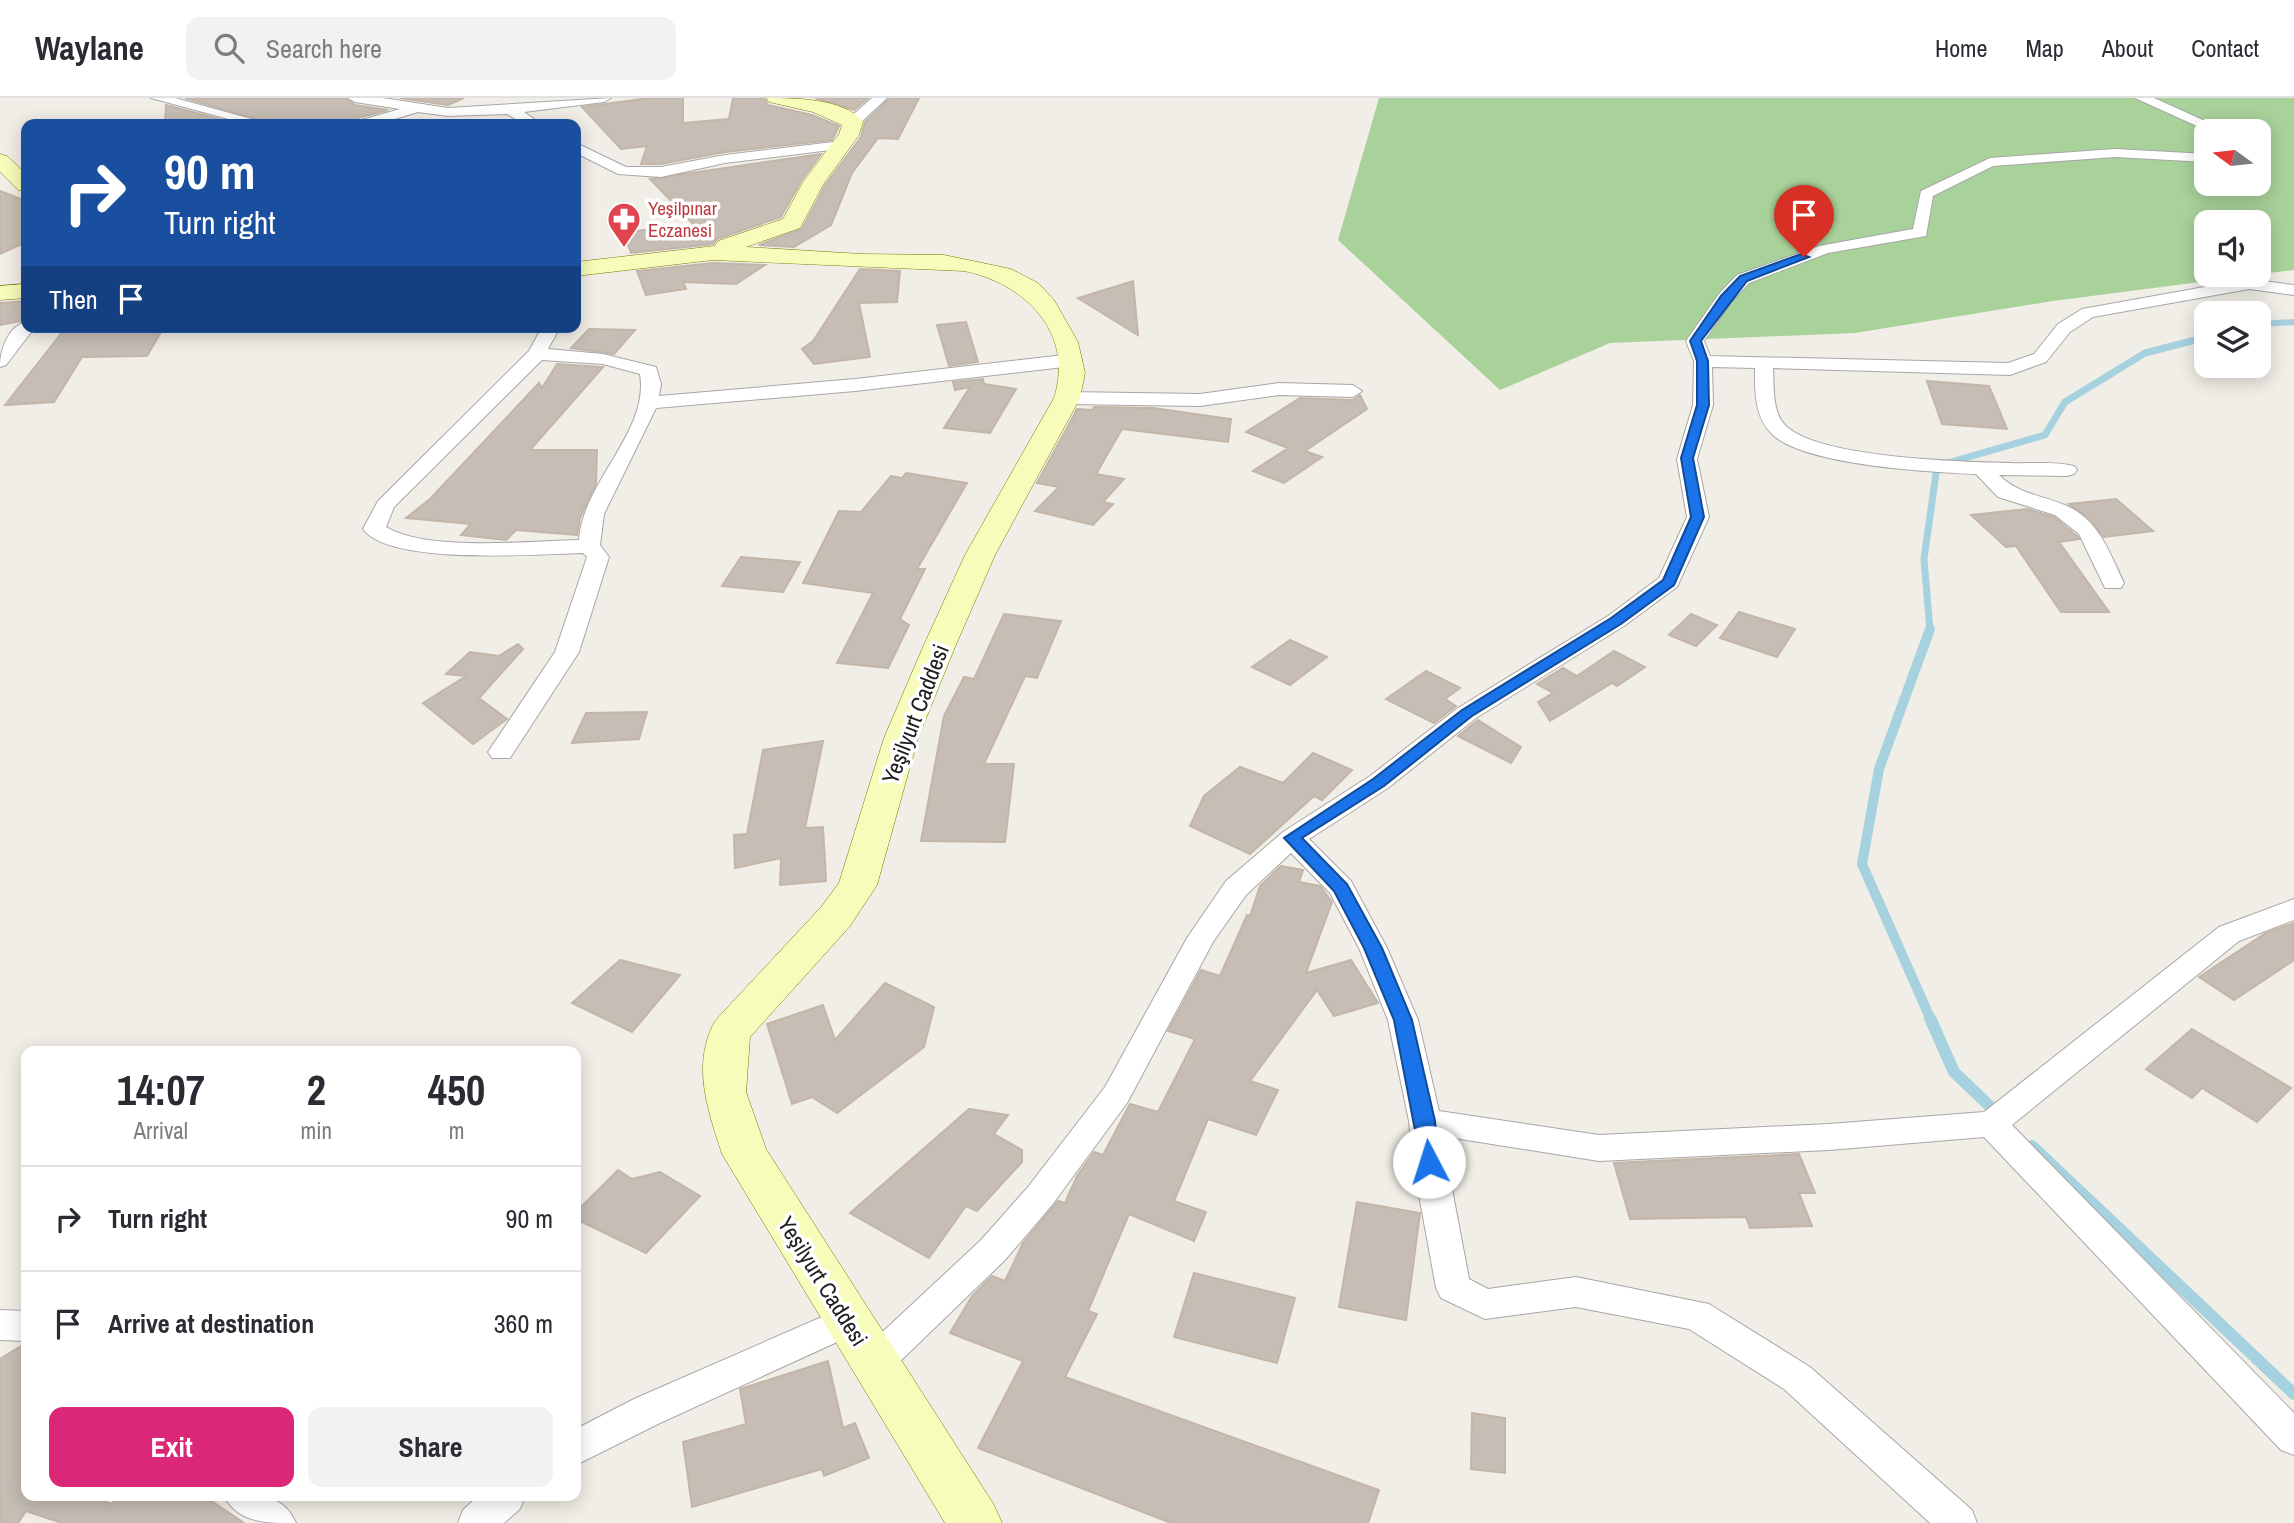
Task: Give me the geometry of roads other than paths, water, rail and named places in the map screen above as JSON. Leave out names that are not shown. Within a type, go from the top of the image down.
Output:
[{"type":"main road","points":[[709,253],[792,223],[814,182],[842,145],[853,122],[819,107],[776,98]]},
{"type":"main road","points":[[2,164],[21,181]]},
{"type":"main road","points":[[581,268],[709,253],[864,261],[942,260],[976,266],[1023,284],[1041,298],[1055,319],[1073,360]]},
{"type":"main road","points":[[0,293],[21,291]]},
{"type":"main road","name":"Yeşilyurt Caddesi","points":[[975,1523],[745,1154],[724,1092],[725,1062],[730,1032],[836,916],[858,886],[901,738],[980,555],[1067,398],[1073,382],[1073,360]]},
{"type":"street","points":[[158,98],[243,119]]},
{"type":"street","points":[[355,98],[448,112],[510,110],[604,98]]},
{"type":"street","points":[[853,122],[880,98]]},
{"type":"street","points":[[2142,98],[2194,120]]},
{"type":"street","points":[[381,119],[421,108]]},
{"type":"street","points":[[510,110],[525,119]]},
{"type":"street","points":[[581,150],[623,171],[661,172],[725,159],[842,145]]},
{"type":"street","points":[[874,1363],[993,1250],[1040,1196],[1116,1095],[1201,938],[1236,888],[1292,838],[1379,782],[1467,713],[1616,621],[1669,582],[1698,517],[1687,458],[1703,405],[1703,361],[1695,341],[1725,298],[1743,279],[1825,249],[1920,233],[1926,194],[1990,162],[2115,153],[2194,157]]},
{"type":"street","points":[[1703,361],[2010,369],[2040,358],[2064,328],[2088,313],[2249,284],[2294,290]]},
{"type":"street","points":[[0,361],[21,333]]},
{"type":"street","points":[[548,333],[537,354],[385,505],[374,529],[382,539],[432,548],[589,546]]},
{"type":"street","points":[[500,752],[567,652],[598,557],[589,546],[592,517],[649,403],[649,372],[603,359],[537,354]]},
{"type":"street","points":[[649,403],[855,385],[1073,360]]},
{"type":"street","points":[[1764,363],[1767,405],[1778,429],[1804,444],[1891,463],[1983,470],[2067,470]]},
{"type":"street","points":[[1067,398],[1200,400],[1279,389],[1353,391]]},
{"type":"street","points":[[1983,470],[2005,493],[2062,511],[2088,531],[2113,583]]},
{"type":"street","points":[[1292,838],[1341,888],[1373,948],[1403,1020],[1425,1121],[1429,1162],[1453,1288],[1485,1304],[1577,1292],[1697,1315],[1797,1378],[1958,1523]]},
{"type":"street","points":[[1425,1121],[1599,1148],[1829,1138],[1998,1119],[2229,934],[2294,909]]},
{"type":"street","points":[[1998,1119],[2294,1438]]},
{"type":"street","points":[[581,1445],[647,1411],[847,1321]]},
{"type":"street","points":[[0,1325],[21,1326]]},
{"type":"street","points":[[249,1501],[277,1523]]},
{"type":"street","points":[[477,1523],[501,1501]]},
{"type":"waterway","points":[[2271,323],[2294,322]]},
{"type":"waterway","points":[[1930,629],[1924,559],[1937,466],[2045,435],[2065,402],[2145,353],[2194,340]]},
{"type":"waterway","points":[[1930,629],[1879,769],[1862,864],[1931,1020]]},
{"type":"waterway","points":[[1930,1018],[1954,1072],[1998,1114]]},
{"type":"waterway","points":[[2032,1146],[2294,1394]]},
{"type":"place","name":"Yeşilpınar Eczanesi","points":[[624,249]]}]
